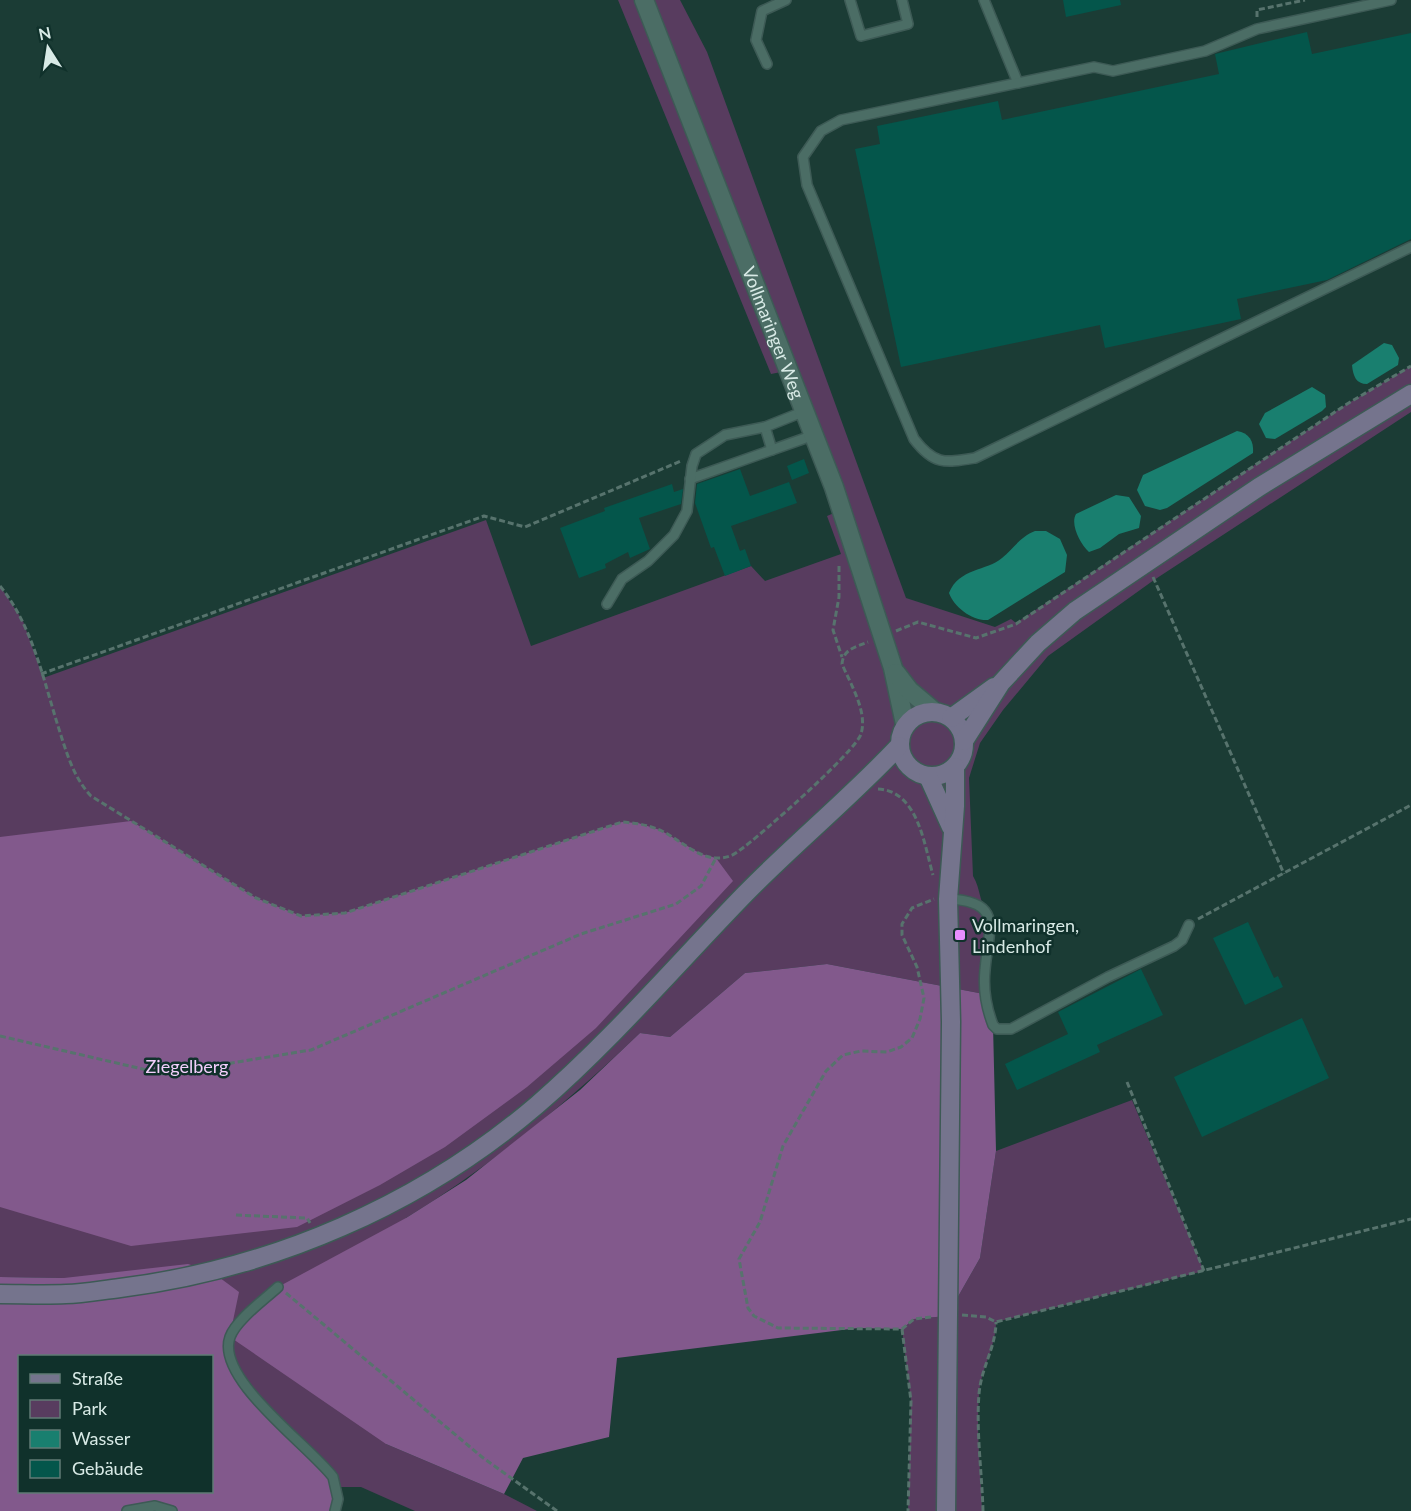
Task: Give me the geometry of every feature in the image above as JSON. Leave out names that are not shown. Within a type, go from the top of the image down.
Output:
[{"type":"street","name":"Vollmaringer Weg","points":[[644,0],[814,435],[883,636],[893,668],[905,724]]},
{"type":"street","points":[[964,741],[1001,683],[1038,643],[1075,611],[1259,487],[1411,394]]},
{"type":"street","name":"Vollmaringer Weg","points":[[893,668],[909,690],[943,715]]},
{"type":"street","points":[[0,1294],[68,1294],[154,1283],[212,1272],[320,1237],[383,1207],[449,1168],[536,1106],[613,1032],[804,834],[860,788],[899,746],[905,724],[915,716],[943,715],[1001,683]]},
{"type":"street","points":[[943,715],[962,732],[964,741],[964,751],[955,767],[948,899],[951,1022],[946,1511]]},
{"type":"street","points":[[899,746],[909,767],[928,776],[943,774],[955,767]]},
{"type":"street","points":[[860,788],[909,767]]},
{"type":"street","points":[[928,776],[944,808],[952,832]]},
{"type":"lane","points":[[766,64],[756,40],[762,11],[786,0]]},
{"type":"lane","points":[[850,0],[861,36],[908,24],[902,0]]},
{"type":"lane","points":[[984,0],[1018,83]]},
{"type":"lane","points":[[1391,0],[1257,29],[1205,51],[1113,71],[1094,67],[841,120],[821,131],[803,156],[807,185],[914,439],[927,456],[946,463],[975,458],[1411,247]]},
{"type":"lane","points":[[607,604],[622,579],[648,561],[674,535],[687,511],[690,479],[696,454],[725,435],[765,427],[805,411]]},
{"type":"lane","points":[[765,427],[772,450]]},
{"type":"lane","points":[[690,479],[814,435]]},
{"type":"lane","points":[[948,899],[973,902],[989,915],[992,926],[985,969],[984,994],[993,1025],[1002,1030],[1019,1025],[1108,977],[1174,946],[1182,940],[1189,925]]},
{"type":"lane","points":[[278,1287],[244,1318],[230,1337],[229,1356],[242,1383],[333,1477],[338,1499],[335,1511]]},
{"type":"lane","points":[[127,1511],[155,1506],[172,1511]]},
{"type":"path","points":[[1257,29],[1257,10],[1305,0]]},
{"type":"path","points":[[842,657],[847,651],[918,622],[976,638],[997,633],[1016,624],[1347,404],[1411,366]]},
{"type":"path","points":[[41,674],[484,516],[525,527],[696,454]]},
{"type":"path","points":[[1146,562],[1284,874]]},
{"type":"path","points":[[0,586],[23,621],[72,767],[91,796],[256,898],[301,916],[345,913],[622,822],[638,823],[660,830],[701,854],[716,858],[728,857],[739,851],[857,742],[862,723],[860,709],[842,664],[833,630],[839,597],[839,566]]},
{"type":"path","points":[[860,788],[889,789],[913,810],[933,876]]},
{"type":"path","points":[[1189,925],[1411,805]]},
{"type":"path","points":[[0,1036],[164,1074],[311,1050],[581,934],[676,904],[701,886],[716,858]]},
{"type":"path","points":[[948,899],[921,902],[905,915],[902,924],[902,935],[917,968],[924,998],[921,1019],[912,1038],[901,1047],[887,1052],[861,1051],[843,1055],[826,1071],[783,1146],[759,1222],[739,1259],[739,1269],[748,1308],[754,1316],[778,1328],[902,1329],[914,1319],[970,1315],[996,1322],[1411,1219]]},
{"type":"path","points":[[1127,1082],[1204,1271]]},
{"type":"path","points":[[236,1215],[291,1216]]},
{"type":"path","points":[[278,1287],[482,1457],[557,1511]]},
{"type":"path","points":[[983,1511],[979,1394],[983,1367],[993,1347],[996,1322]]},
{"type":"path","points":[[902,1329],[911,1401],[908,1511]]},
{"type":"green space","points":[[618,0],[680,0],[707,52],[906,598],[995,627],[1011,619],[1016,623],[1347,404],[1411,366],[1411,412],[1154,580],[1048,656],[1003,710],[980,743],[969,778],[973,876],[983,906],[989,915],[984,994],[827,964],[745,973],[670,1037],[640,1033],[585,1084],[499,1155],[406,1218],[386,1444],[504,1494],[537,1511],[415,1511],[361,1487],[337,1487],[242,1383],[229,1356],[64,1278],[0,1277],[0,586],[23,621],[43,678],[486,520],[531,646],[751,566],[765,581],[841,554],[827,516],[834,513],[781,372],[771,374]]},
{"type":"green space","name":"Ziegelberg","points":[[131,821],[256,898],[301,916],[345,913],[622,822],[638,823],[660,830],[701,854],[716,858],[733,881],[596,1028],[527,1087],[445,1147],[380,1185],[297,1227],[131,1246],[0,1207],[0,837]]},
{"type":"green space","points":[[827,964],[984,994],[993,1025],[996,1151],[980,1258],[947,1316],[914,1319],[902,1329],[858,1328],[617,1358],[609,1437],[523,1458],[504,1494],[386,1444],[230,1337],[229,1356],[242,1383],[333,1477],[335,1511],[0,1511],[0,1277],[64,1278],[188,1264],[212,1272],[239,1292],[230,1335],[278,1287],[406,1218],[466,1180],[580,1090],[640,1033],[670,1037],[745,973]]},
{"type":"green space","points":[[1132,1100],[1204,1271],[996,1322],[994,1340],[982,1375],[979,1394],[978,1438],[982,1511],[908,1511],[911,1401],[902,1329],[914,1319],[947,1316],[980,1258],[996,1151]]},
{"type":"water","points":[[1384,343],[1392,345],[1399,358],[1398,365],[1367,384],[1360,383],[1354,376],[1352,365]]},
{"type":"water","points":[[1312,387],[1325,395],[1326,407],[1275,439],[1266,438],[1259,424],[1265,413]]},
{"type":"water","points":[[1237,431],[1250,438],[1253,453],[1167,508],[1160,510],[1145,506],[1137,490],[1143,475]]},
{"type":"water","points":[[1116,495],[1129,497],[1141,516],[1139,528],[1119,534],[1100,548],[1089,552],[1077,534],[1074,518],[1076,514]]},
{"type":"water","points":[[1035,531],[1046,531],[1060,539],[1067,555],[1065,572],[988,620],[970,616],[959,608],[949,593],[959,579],[996,562],[1022,539]]},
{"type":"building","points":[[1063,0],[1120,0],[1121,5],[1066,17]]},
{"type":"building","points":[[1307,32],[1312,54],[1411,33],[1411,239],[1327,280],[1237,299],[1241,319],[1105,348],[1100,325],[901,367],[855,149],[880,144],[877,126],[998,101],[1002,120],[1219,74],[1215,54]]},
{"type":"building","points":[[804,459],[809,473],[792,480],[787,466]]},
{"type":"building","points":[[740,469],[750,496],[789,482],[797,503],[731,526],[740,551],[745,549],[751,566],[725,576],[714,547],[711,548],[695,503],[697,484]]},
{"type":"building","points":[[672,484],[674,492],[683,489],[681,504],[639,518],[650,549],[630,558],[628,552],[605,564],[606,568],[579,578],[560,528],[605,511],[604,508]]},
{"type":"building","points":[[1248,922],[1274,978],[1278,976],[1283,987],[1245,1005],[1213,938]]},
{"type":"building","points":[[1141,969],[1163,1015],[1097,1045],[1100,1052],[1017,1090],[1005,1064],[1068,1034],[1058,1012]]},
{"type":"building","points":[[1302,1018],[1329,1078],[1202,1137],[1174,1077]]},
{"type":"place","name":"Vollmaringen, Lindenhof","points":[[960,935]]}]
